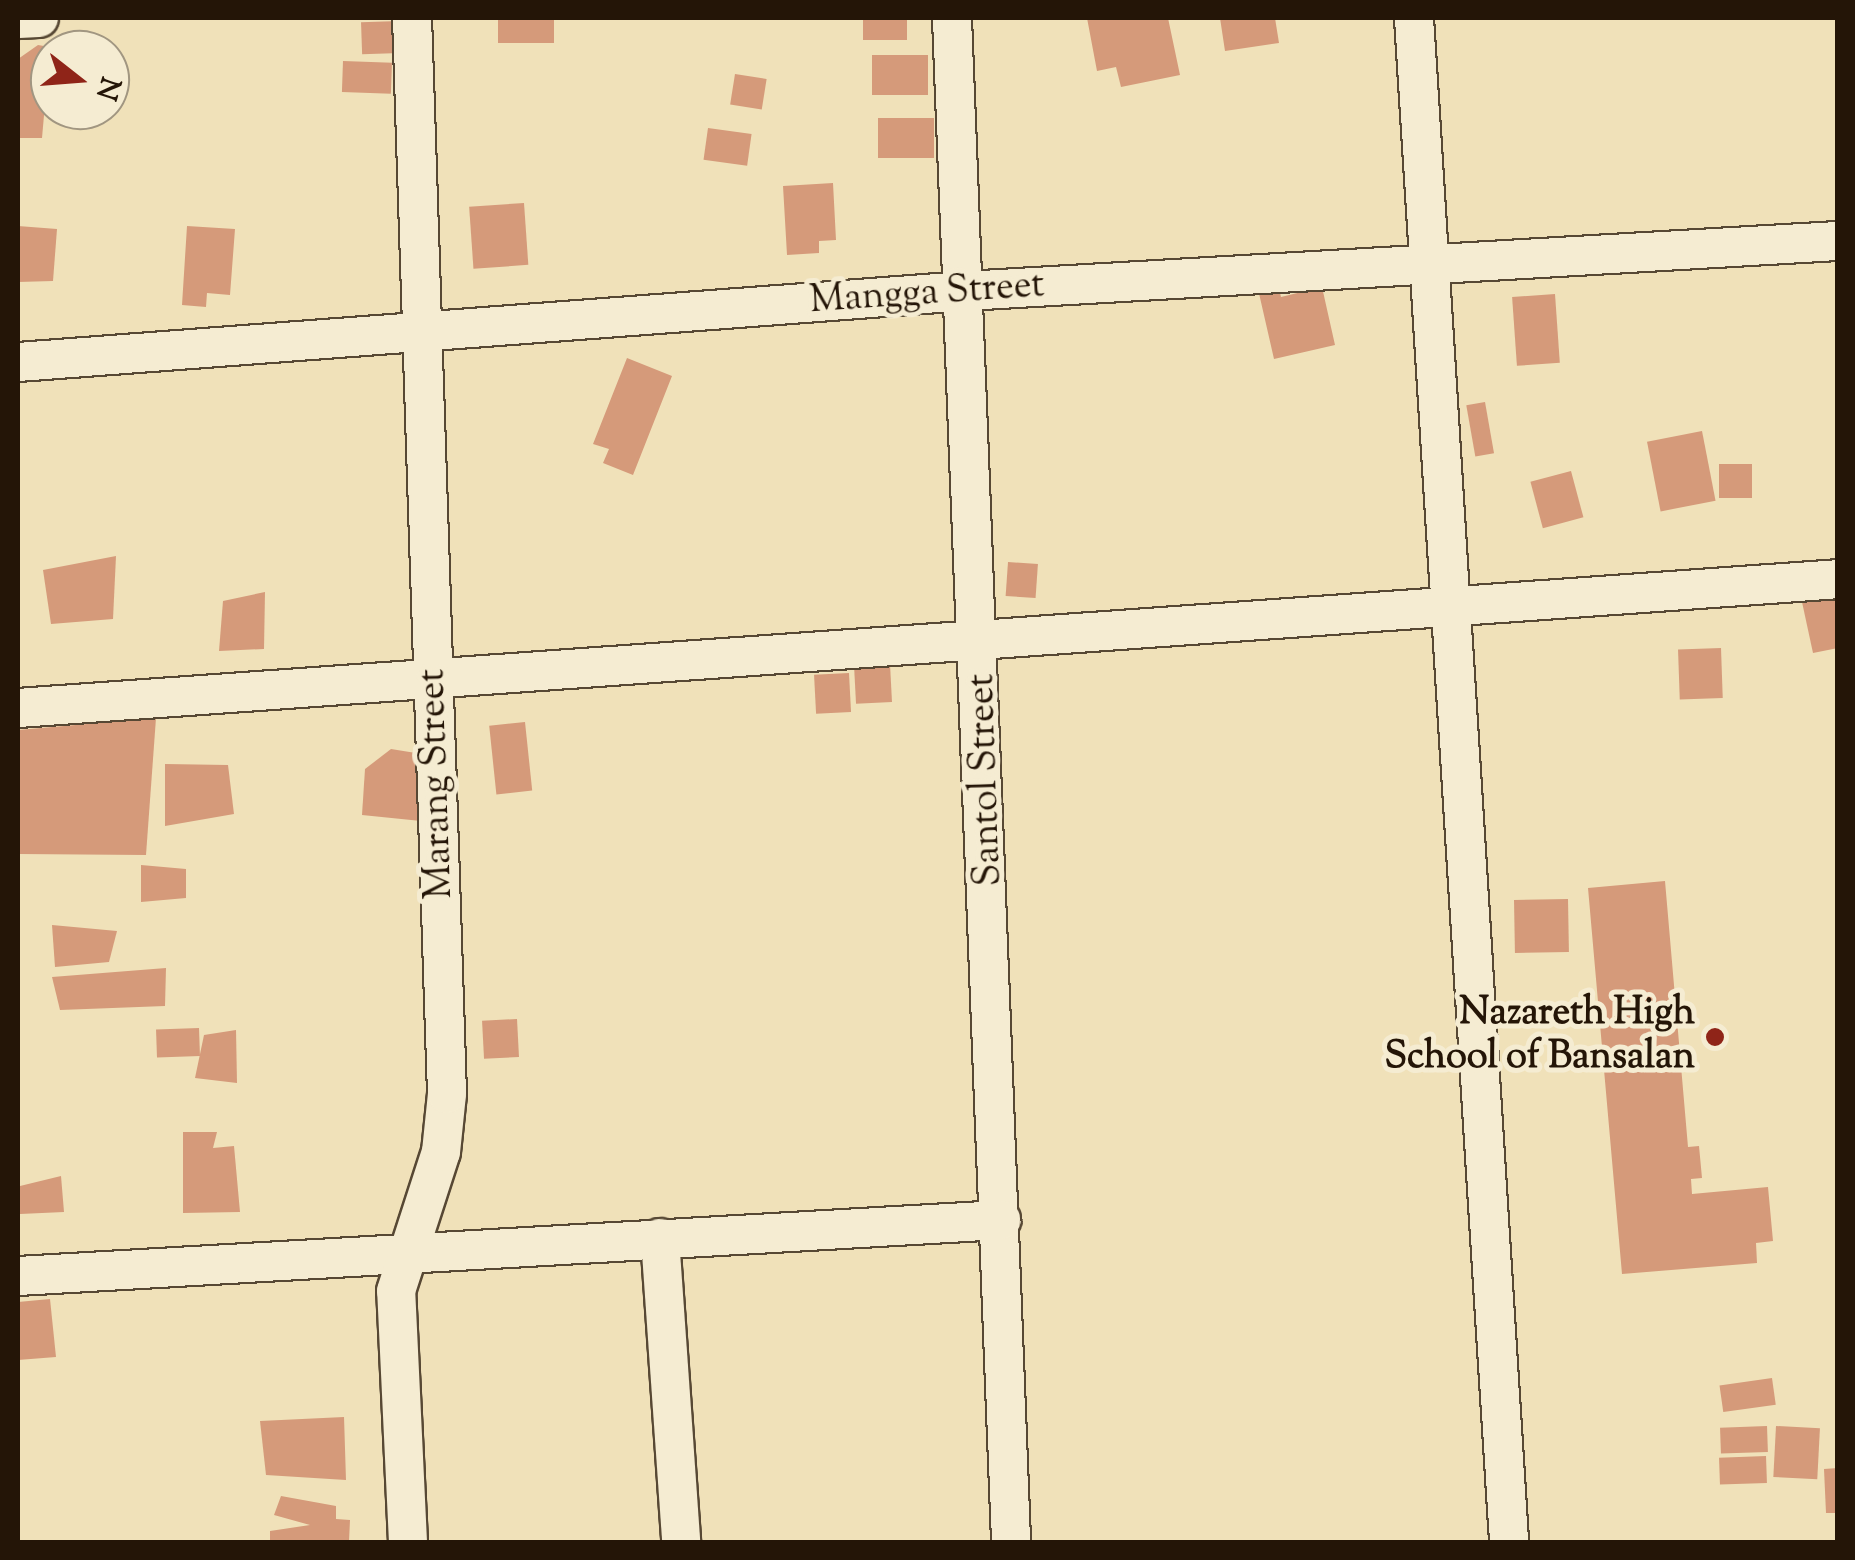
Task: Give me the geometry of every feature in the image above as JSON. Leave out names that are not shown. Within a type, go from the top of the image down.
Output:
[{"type":"street","points":[[18,19],[39,18]]},
{"type":"street","name":"Marang Street","points":[[408,1542],[395,1350],[403,1252],[441,1152],[447,1094],[412,18]]},
{"type":"street","name":"Santol Street","points":[[952,18],[983,643],[1011,1542]]},
{"type":"street","points":[[1414,18],[1509,1542]]},
{"type":"street","name":"Mangga Street","points":[[18,362],[965,291],[1838,241]]},
{"type":"street","points":[[18,708],[435,683],[1838,579]]},
{"type":"street","points":[[18,1276],[1001,1220]]},
{"type":"street","points":[[660,1238],[681,1542]]},
{"type":"building","points":[[498,18],[554,18],[554,43],[498,43]]},
{"type":"building","points":[[863,18],[907,18],[907,40],[863,40]]},
{"type":"building","points":[[1087,18],[1168,18],[1180,75],[1121,87],[1116,67],[1097,71]]},
{"type":"building","points":[[1220,18],[1275,18],[1279,43],[1225,51]]},
{"type":"building","points":[[399,21],[400,53],[362,54],[361,22]]},
{"type":"building","points":[[30,51],[30,130],[43,130],[42,138],[18,138],[18,59]]},
{"type":"building","points":[[872,55],[928,55],[928,95],[872,95]]},
{"type":"building","points":[[343,61],[392,63],[391,94],[342,92]]},
{"type":"building","points":[[735,74],[767,79],[762,110],[730,105]]},
{"type":"building","points":[[878,118],[934,118],[934,158],[878,158]]},
{"type":"building","points":[[708,128],[752,134],[747,166],[704,160]]},
{"type":"building","points":[[833,183],[836,240],[819,241],[819,253],[787,255],[783,186]]},
{"type":"building","points":[[524,203],[528,265],[473,269],[469,207]]},
{"type":"building","points":[[18,226],[57,229],[53,281],[18,282]]},
{"type":"building","points":[[187,226],[235,229],[230,295],[207,293],[206,307],[182,305]]},
{"type":"building","points":[[1278,284],[1281,297],[1322,287],[1335,345],[1274,359],[1258,289]]},
{"type":"building","points":[[1555,294],[1560,363],[1517,366],[1512,297]]},
{"type":"building","points":[[627,358],[672,376],[633,475],[603,463],[609,449],[593,444]]},
{"type":"building","points":[[1485,402],[1494,453],[1475,457],[1466,405]]},
{"type":"building","points":[[1702,431],[1716,501],[1661,511],[1647,442]]},
{"type":"building","points":[[1719,464],[1752,464],[1752,498],[1719,498]]},
{"type":"building","points":[[1571,471],[1583,517],[1543,528],[1530,482]]},
{"type":"building","points":[[116,556],[113,619],[51,624],[43,570]]},
{"type":"building","points":[[1008,562],[1038,564],[1036,598],[1006,596]]},
{"type":"building","points":[[265,592],[264,649],[219,651],[223,601]]},
{"type":"building","points":[[1838,594],[1838,648],[1813,653],[1802,602]]},
{"type":"building","points":[[1721,648],[1723,698],[1680,699],[1678,650]]},
{"type":"building","points":[[890,664],[892,702],[856,704],[854,666]]},
{"type":"building","points":[[849,673],[851,712],[816,714],[814,675]]},
{"type":"building","points":[[156,718],[146,855],[18,854],[18,730]]},
{"type":"building","points":[[525,722],[532,791],[496,794],[489,726]]},
{"type":"building","points":[[391,749],[422,754],[421,821],[362,815],[365,769]]},
{"type":"building","points":[[165,764],[228,765],[234,814],[165,826]]},
{"type":"building","points":[[141,865],[186,869],[186,898],[141,902]]},
{"type":"building","points":[[1665,881],[1688,1147],[1699,1146],[1702,1178],[1691,1179],[1692,1194],[1768,1187],[1773,1241],[1756,1243],[1757,1263],[1622,1274],[1588,888]]},
{"type":"building","points":[[1568,899],[1569,952],[1515,953],[1514,900]]},
{"type":"building","points":[[52,925],[117,931],[109,962],[55,967]]},
{"type":"building","points":[[166,968],[165,1006],[60,1010],[52,977]]},
{"type":"building","points":[[517,1019],[519,1057],[484,1059],[482,1021]]},
{"type":"building","points":[[199,1028],[200,1056],[157,1057],[156,1030]]},
{"type":"building","points":[[236,1030],[237,1083],[195,1078],[204,1035]]},
{"type":"building","points":[[183,1132],[217,1132],[213,1148],[234,1146],[240,1212],[183,1213]]},
{"type":"building","points":[[61,1176],[64,1212],[20,1214],[20,1186]]},
{"type":"building","points":[[50,1299],[56,1357],[18,1360],[18,1302]]},
{"type":"building","points":[[1772,1378],[1776,1405],[1723,1412],[1720,1385]]},
{"type":"building","points":[[344,1417],[346,1480],[266,1475],[260,1421]]},
{"type":"building","points":[[1767,1426],[1768,1452],[1721,1454],[1720,1428]]},
{"type":"building","points":[[1776,1426],[1820,1428],[1817,1479],[1773,1477]]},
{"type":"building","points":[[1766,1456],[1767,1483],[1720,1485],[1719,1458]]},
{"type":"building","points":[[1838,1468],[1838,1513],[1826,1513],[1824,1469]]},
{"type":"building","points":[[281,1496],[336,1506],[336,1519],[350,1520],[349,1542],[270,1542],[270,1531],[310,1525],[274,1515]]},
{"type":"place","name":"Nazareth High School of Bansalan","points":[[1715,1037]]}]
